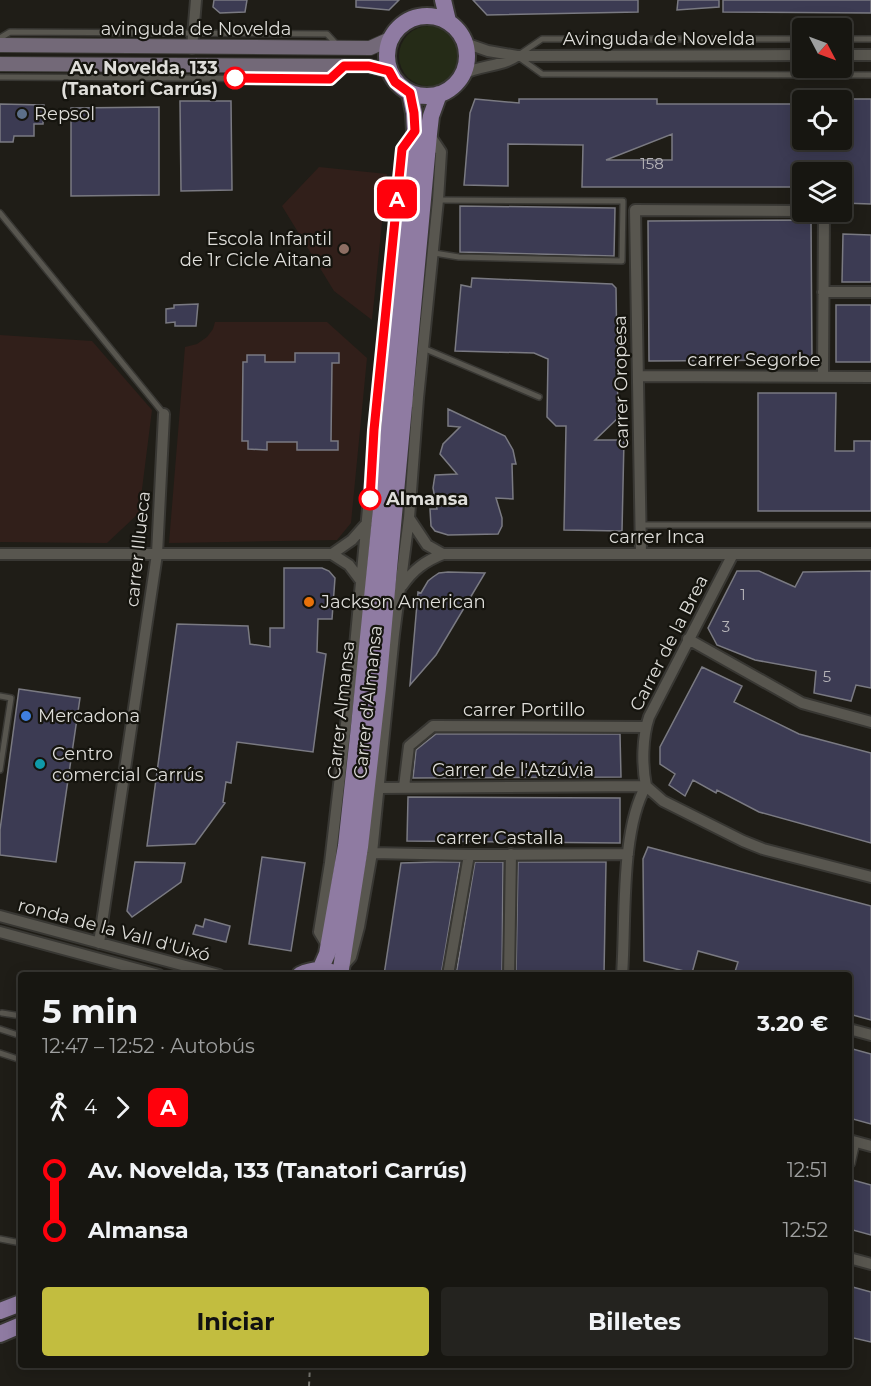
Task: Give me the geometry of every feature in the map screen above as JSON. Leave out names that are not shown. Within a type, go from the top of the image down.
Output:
[{"type":"main road","points":[[418,16],[424,0]]},
{"type":"main road","points":[[443,0],[448,21]]},
{"type":"main road","points":[[418,16],[433,16],[448,21],[460,32],[465,43],[467,58],[463,74],[454,86],[439,94],[422,96],[410,93],[395,82],[389,71],[386,54],[390,39],[403,23],[418,16]]},
{"type":"main road","name":"avinguda de Novelda","points":[[0,45],[370,48],[390,39]]},
{"type":"main road","name":"avinguda de Novelda","points":[[0,64],[369,66],[389,71]]},
{"type":"main road","name":"Carrer Almansa","points":[[320,970],[327,954],[347,835],[422,133],[414,113],[410,93]]},
{"type":"main road","name":"Carrer d'Almansa","points":[[340,972],[360,847],[378,688],[402,424],[422,133],[439,94]]},
{"type":"main road","points":[[308,972],[320,970],[333,972]]},
{"type":"main road","points":[[0,1311],[18,1304]]},
{"type":"main road","points":[[0,1334],[18,1326]]},
{"type":"street","points":[[192,48],[196,0]]},
{"type":"street","name":"Avinguda de Novelda","points":[[465,43],[488,51],[516,56],[792,55]]},
{"type":"street","points":[[852,55],[871,55]]},
{"type":"street","name":"Avinguda de Novelda","points":[[463,74],[483,66],[509,62],[516,56]]},
{"type":"street","name":"Carrer d'Almansa","points":[[328,948],[319,932],[341,772],[402,149],[422,133],[441,152],[409,518],[372,853],[359,927],[351,957],[341,972]]},
{"type":"street","name":"carrer Oropesa","points":[[641,554],[635,210],[792,211]]},
{"type":"street","points":[[823,377],[824,222]]},
{"type":"street","points":[[823,292],[871,292]]},
{"type":"street","name":"carrer Segorbe","points":[[638,376],[871,377]]},
{"type":"street","name":"Carrer d'Almansa","points":[[402,424],[418,398]]},
{"type":"street","name":"Carrer d'Almansa","points":[[374,430],[392,400]]},
{"type":"street","name":"carrer Illueca","points":[[99,943],[157,554],[164,414]]},
{"type":"street","points":[[409,518],[427,545],[443,554]]},
{"type":"street","points":[[0,554],[332,554],[352,540],[367,523]]},
{"type":"street","points":[[332,554],[349,566],[361,581]]},
{"type":"street","points":[[400,589],[409,576],[427,560],[443,554]]},
{"type":"street","name":"carrer Inca","points":[[443,554],[871,554]]},
{"type":"street","name":"Carrer de la Brea","points":[[626,972],[628,854],[639,800],[646,786],[645,727],[653,707],[733,554]]},
{"type":"street","points":[[688,639],[802,703],[871,722]]},
{"type":"street","name":"carrer Portillo","points":[[404,787],[410,746],[433,726],[645,727]]},
{"type":"street","points":[[646,786],[663,801],[743,841],[763,849],[871,878]]},
{"type":"street","name":"Carrer de l'Atzúvia","points":[[379,788],[646,786]]},
{"type":"street","name":"carrer Castalla","points":[[372,853],[628,854]]},
{"type":"street","points":[[509,972],[511,854]]},
{"type":"street","points":[[449,972],[469,855]]},
{"type":"street","name":"ronda de la Vall d'Uixó","points":[[0,916],[208,972]]},
{"type":"street","name":"ronda de la Vall d'Uixó","points":[[0,932],[148,972]]},
{"type":"street","points":[[852,1030],[871,1035]]},
{"type":"street","points":[[853,1141],[871,1146]]},
{"type":"street","points":[[852,1259],[871,1264]]},
{"type":"lane","points":[[0,38],[10,32],[327,34],[340,47]]},
{"type":"lane","points":[[792,39],[542,39],[516,56],[543,74],[871,75]]},
{"type":"lane","points":[[852,39],[871,39]]},
{"type":"lane","points":[[0,77],[330,79],[344,66]]},
{"type":"lane","points":[[433,252],[459,257],[622,261],[623,201],[438,200]]},
{"type":"lane","name":"carrer Illueca","points":[[0,213],[164,414]]},
{"type":"lane","points":[[423,348],[539,397]]},
{"type":"lane","points":[[640,525],[871,525]]},
{"type":"lane","points":[[0,696],[11,698],[0,770]]},
{"type":"lane","points":[[2,1013],[18,1016]]},
{"type":"lane","points":[[0,1029],[18,1035]]},
{"type":"lane","points":[[0,1053],[18,1059]]},
{"type":"lane","points":[[852,1164],[853,1141]]},
{"type":"lane","points":[[0,1239],[18,1242]]},
{"type":"path","points":[[309,1386],[310,1368]]},
{"type":"shaded area","name":"Escola Infantil de 1r Cicle Aitana","points":[[319,167],[387,174],[372,320],[334,291],[282,206]]},
{"type":"shaded area","points":[[215,322],[327,322],[367,358],[351,523],[337,540],[169,543],[185,347],[197,344],[207,337]]},
{"type":"shaded area","points":[[0,335],[92,341],[152,410],[139,513],[107,543],[0,542]]},
{"type":"green space","points":[[423,26],[435,26],[446,31],[454,39],[459,56],[457,68],[446,81],[435,86],[423,86],[412,81],[404,73],[399,62],[399,50],[404,39],[412,31]]},
{"type":"building","points":[[214,0],[247,0],[245,12],[220,13],[213,7]]},
{"type":"building","points":[[356,0],[399,0],[389,10],[356,7]]},
{"type":"building","points":[[473,0],[638,0],[638,12],[487,15]]},
{"type":"building","points":[[678,0],[719,0],[719,7],[677,10]]},
{"type":"building","points":[[723,0],[871,0],[871,13],[723,12]]},
{"type":"building","points":[[475,99],[519,103],[519,99],[657,99],[657,104],[792,104],[792,150],[852,150],[852,99],[871,99],[871,204],[852,203],[852,162],[792,162],[792,187],[582,187],[583,145],[508,144],[508,186],[464,185],[470,113]],"holes":[[[672,134],[672,160],[606,160]]]},
{"type":"building","points":[[180,101],[231,101],[232,190],[181,191]]},
{"type":"building","name":"Repsol","points":[[0,104],[44,105],[43,124],[34,124],[34,136],[14,136],[13,142],[0,142]]},
{"type":"building","points":[[159,107],[159,195],[71,196],[71,108]]},
{"type":"building","points":[[460,206],[615,208],[614,256],[460,252]]},
{"type":"building","points":[[648,221],[811,222],[812,360],[649,361]]},
{"type":"building","points":[[843,234],[871,235],[871,282],[842,282]]},
{"type":"building","points":[[472,278],[612,284],[616,288],[618,418],[595,440],[624,440],[622,531],[564,530],[566,426],[556,426],[547,417],[548,359],[534,353],[455,351],[461,285],[471,287]]},
{"type":"building","points":[[198,304],[196,326],[175,326],[175,322],[166,323],[166,309],[174,308],[174,305]]},
{"type":"building","points":[[836,305],[871,305],[871,362],[836,362]]},
{"type":"building","points":[[295,353],[339,353],[339,363],[332,363],[331,441],[338,441],[338,450],[297,450],[297,442],[267,442],[267,450],[248,449],[248,441],[242,441],[243,362],[247,362],[247,355],[265,355],[265,362],[295,362]]},
{"type":"building","points":[[758,393],[836,393],[835,451],[854,451],[854,441],[871,441],[871,511],[758,511]]},
{"type":"building","points":[[448,409],[505,436],[513,450],[516,464],[512,464],[513,499],[496,498],[502,518],[502,526],[498,534],[448,535],[435,531],[431,526],[430,509],[437,509],[433,488],[435,475],[457,474],[440,454],[443,444],[460,427],[448,426]]},
{"type":"building","points":[[284,568],[322,568],[329,571],[335,578],[332,619],[318,619],[317,652],[326,654],[313,752],[237,742],[231,783],[226,782],[223,802],[225,803],[195,844],[147,846],[177,624],[248,626],[250,644],[270,647],[270,628],[284,628]]},
{"type":"building","points":[[737,571],[759,571],[795,587],[803,572],[871,571],[871,688],[856,685],[851,701],[814,693],[816,671],[755,660],[717,645],[708,628]]},
{"type":"building","points":[[439,573],[485,573],[436,655],[410,685],[418,592],[421,593],[428,581]]},
{"type":"building","points":[[702,667],[742,686],[734,702],[799,734],[871,753],[871,843],[759,812],[693,780],[685,796],[669,785],[675,774],[660,764],[660,747]]},
{"type":"building","name":"Centro comercial Carrús","points":[[19,689],[80,698],[56,862],[0,855],[0,830]]},
{"type":"building","points":[[436,734],[620,734],[621,777],[413,778],[416,750]]},
{"type":"building","points":[[408,797],[620,798],[620,843],[407,841]]},
{"type":"building","points":[[648,847],[871,906],[871,1020],[852,1015],[852,972],[735,972],[738,962],[698,951],[692,972],[644,961],[643,859]]},
{"type":"building","points":[[262,857],[305,863],[291,951],[249,944]]},
{"type":"building","points":[[135,862],[185,863],[181,882],[132,917],[127,911]]},
{"type":"building","points":[[460,862],[442,972],[384,972],[401,863]]},
{"type":"building","points":[[475,862],[503,862],[502,972],[457,972]]},
{"type":"building","points":[[518,862],[606,862],[604,972],[516,972]]},
{"type":"building","points":[[205,919],[230,926],[226,942],[193,934],[196,925],[203,927]]},
{"type":"building","points":[[852,1049],[871,1054],[871,1124],[852,1119]]},
{"type":"building","points":[[852,1180],[871,1185],[871,1235],[852,1230]]},
{"type":"building","points":[[852,1287],[871,1292],[871,1342],[852,1338]]},
{"type":"bus line","name":"A","points":[[235,78],[330,79],[344,66],[369,66],[389,71],[395,82],[410,93],[415,131],[402,149],[374,430],[370,499]]},
{"type":"place","name":"Av. Novelda, 133 (Tanatori Carrús)","points":[[235,78]]},
{"type":"place","name":"Repsol","points":[[22,114]]},
{"type":"place","name":"Escola Infantil de 1r Cicle Aitana","points":[[344,249]]},
{"type":"place","name":"Almansa","points":[[370,499]]},
{"type":"place","name":"Jackson American","points":[[309,602]]},
{"type":"place","name":"Mercadona","points":[[26,716]]},
{"type":"place","name":"Centro comercial Carrús","points":[[40,764]]}]
